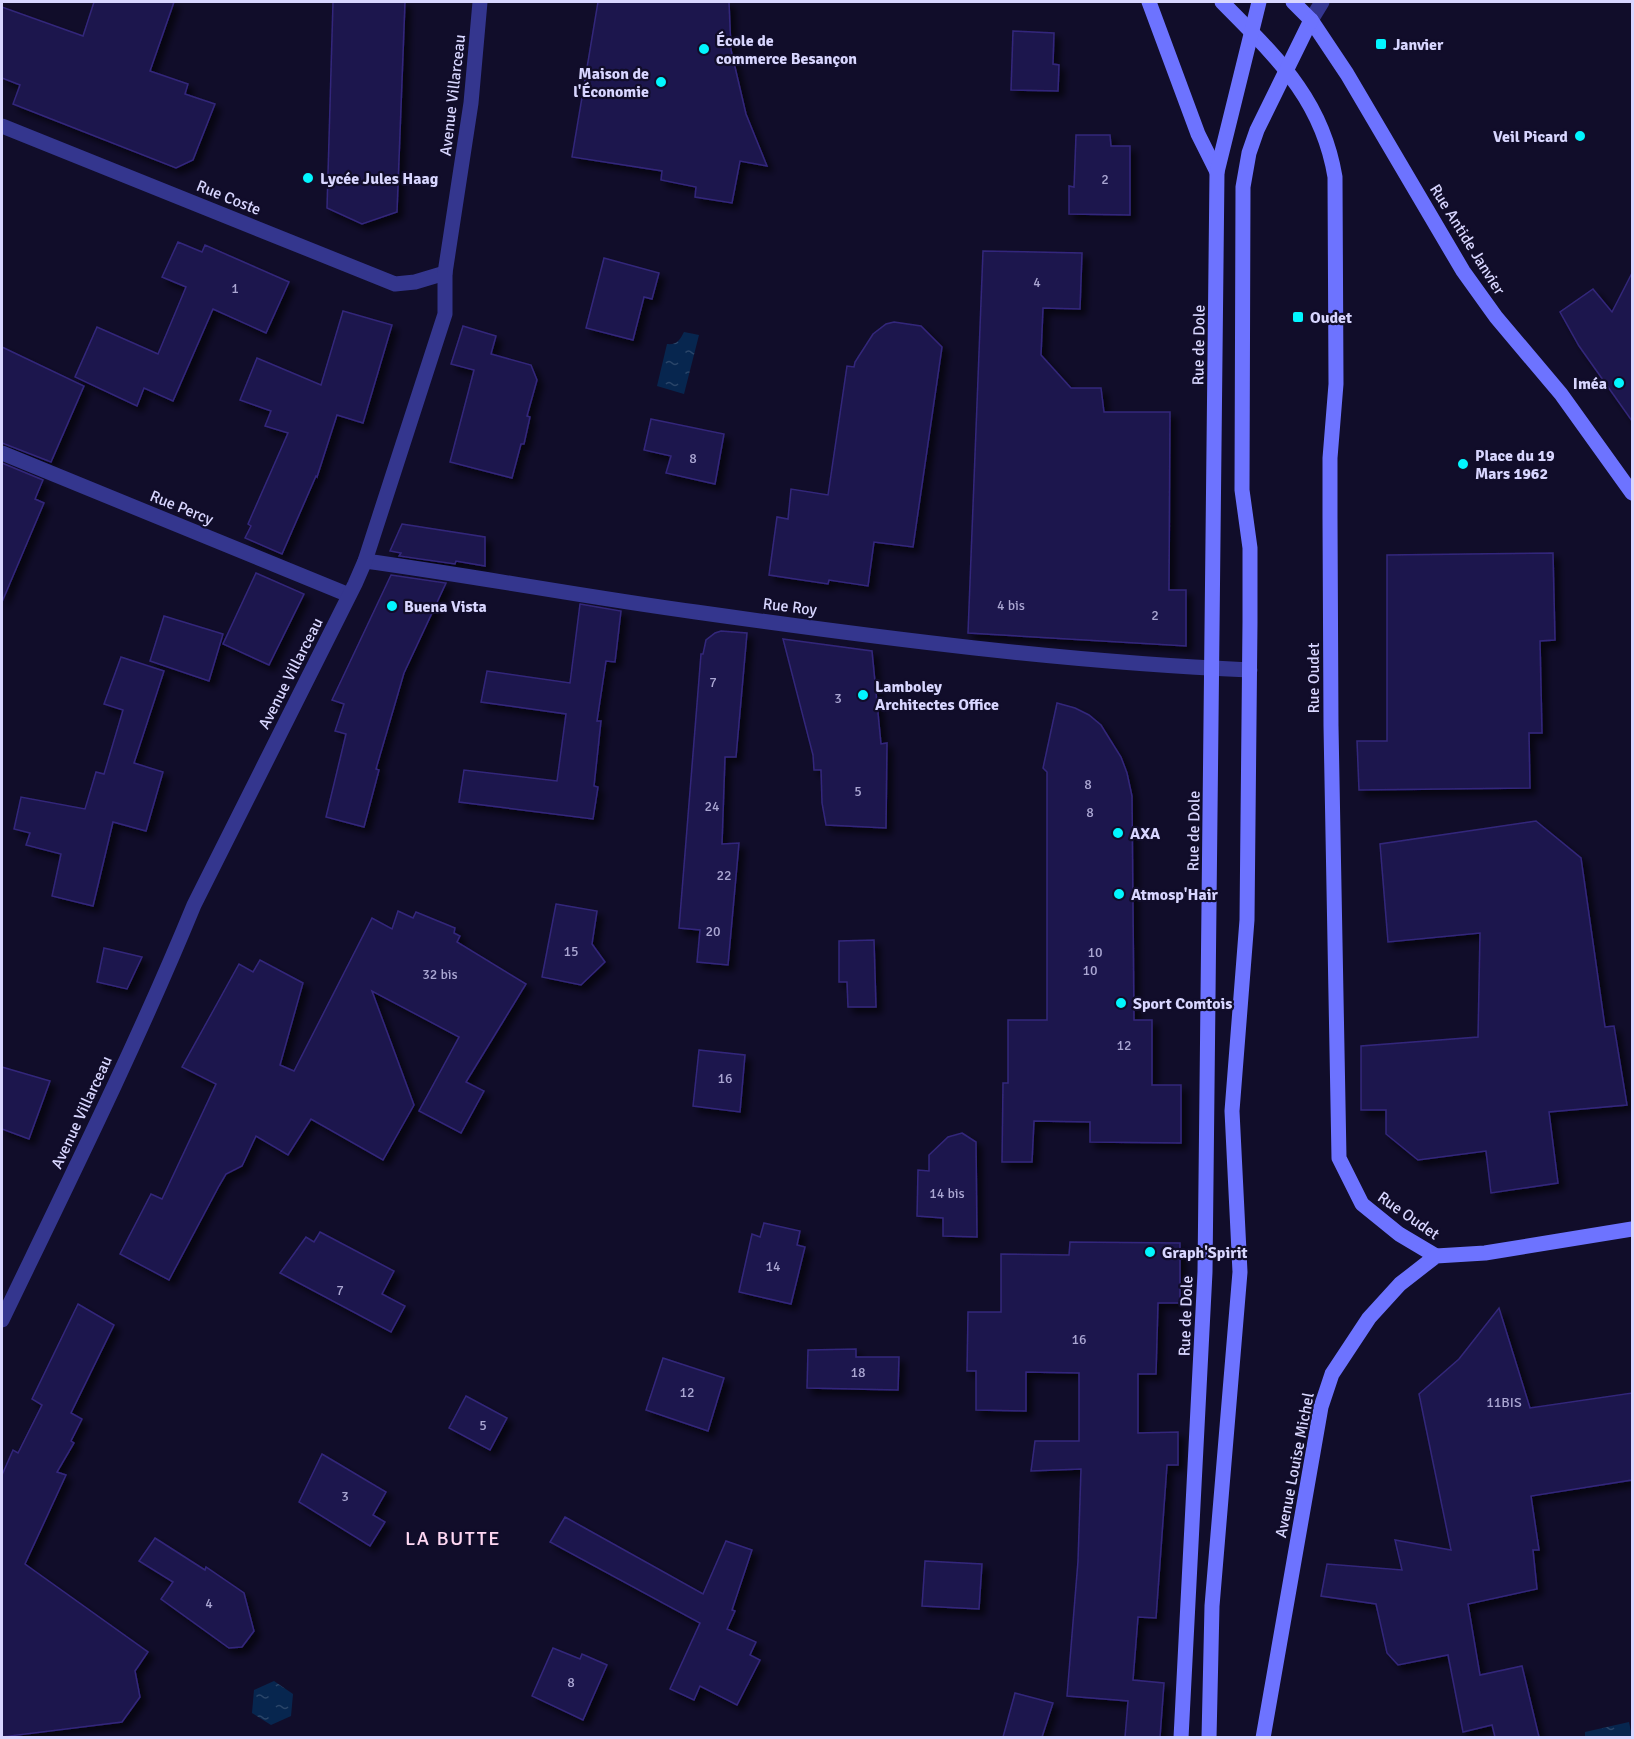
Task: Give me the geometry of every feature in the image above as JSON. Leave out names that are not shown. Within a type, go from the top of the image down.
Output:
[{"type":"main road","points":[[1149,2],[1198,134],[1217,172]]},
{"type":"main road","name":"Rue Oudet","points":[[1222,2],[1286,69],[1302,91],[1317,118],[1331,157],[1335,177],[1336,384],[1330,458],[1330,552],[1339,1158],[1362,1204],[1399,1234],[1436,1256]]},
{"type":"main road","name":"Rue de Dole","points":[[1180,1737],[1205,1272],[1217,172],[1259,2]]},
{"type":"main road","name":"Rue Antide Janvier","points":[[1293,2],[1311,20],[1347,74],[1463,271],[1496,318],[1561,394],[1632,493]]},
{"type":"main road","points":[[1209,1737],[1212,1606],[1240,1272],[1232,1111],[1247,920],[1250,548],[1242,490],[1244,187],[1249,153],[1257,130],[1311,20]]},
{"type":"main road","points":[[1436,1256],[1485,1253],[1632,1229]]},
{"type":"main road","name":"Avenue Louise Michel","points":[[1263,1737],[1321,1407],[1332,1374],[1369,1318],[1400,1284],[1436,1256]]},
{"type":"street","name":"Avenue Villarceau","points":[[2,1320],[78,1163],[194,905],[365,561],[445,314],[445,273],[471,103],[480,2]]},
{"type":"street","points":[[1311,20],[1322,2]]},
{"type":"street","name":"Rue Coste","points":[[2,126],[395,284],[415,282],[445,273]]},
{"type":"street","name":"Rue Percy","points":[[2,453],[350,595]]},
{"type":"street","name":"Rue Roy","points":[[365,561],[696,612],[1029,653],[1213,669],[1250,670]]},
{"type":"water","points":[[684,332],[699,335],[684,394],[657,386],[667,344],[678,341]]},
{"type":"water","points":[[274,1681],[293,1694],[291,1716],[271,1725],[252,1713],[254,1690]]},
{"type":"water","points":[[1629,1722],[1632,1737],[1585,1737],[1585,1732]]},
{"type":"building","points":[[94,2],[174,2],[150,71],[188,84],[185,94],[215,104],[193,160],[176,168],[13,104],[20,85],[2,78],[2,7],[83,36]]},
{"type":"building","points":[[333,2],[405,2],[397,212],[362,224],[327,208]]},
{"type":"building","name":"Maison de l'Économie","points":[[598,2],[729,2],[731,50],[746,114],[767,166],[740,161],[732,203],[695,197],[696,187],[661,180],[662,171],[572,157]]},
{"type":"building","points":[[1013,31],[1054,33],[1053,64],[1059,65],[1058,91],[1011,90]]},
{"type":"building","points":[[1076,135],[1110,135],[1111,146],[1130,146],[1130,215],[1069,214],[1069,186],[1074,187]]},
{"type":"building","points":[[178,242],[202,252],[205,245],[289,282],[266,333],[213,309],[173,401],[144,388],[137,406],[75,377],[97,327],[158,354],[186,287],[162,277]]},
{"type":"building","points":[[983,251],[1082,253],[1080,309],[1043,308],[1041,355],[1071,388],[1101,388],[1104,412],[1170,412],[1169,590],[1186,590],[1186,646],[968,633]]},
{"type":"building","points":[[604,258],[659,273],[652,299],[644,297],[633,340],[586,328]]},
{"type":"building","name":"Iméa","points":[[1632,273],[1632,421],[1579,346],[1560,312],[1593,289],[1612,312]]},
{"type":"building","points":[[343,311],[392,325],[363,423],[337,415],[317,477],[282,554],[245,538],[251,526],[248,524],[288,433],[265,426],[271,411],[240,400],[257,358],[321,385]]},
{"type":"building","points":[[894,322],[921,326],[942,347],[913,547],[874,542],[868,586],[829,580],[828,584],[769,575],[777,517],[788,519],[791,489],[828,495],[847,366],[854,367],[873,334],[886,324]]},
{"type":"building","points":[[463,326],[496,336],[491,354],[531,365],[537,380],[527,416],[530,417],[524,444],[521,444],[512,478],[450,462],[474,370],[451,364]]},
{"type":"building","points":[[2,347],[84,386],[51,462],[2,443]]},
{"type":"building","points":[[651,419],[724,434],[715,484],[666,473],[671,456],[644,450]]},
{"type":"building","points":[[2,463],[43,480],[35,499],[44,503],[2,602]]},
{"type":"building","points":[[402,524],[485,537],[485,566],[399,556],[401,553],[390,551]]},
{"type":"building","points":[[1553,553],[1555,640],[1540,641],[1542,733],[1529,733],[1530,788],[1359,790],[1357,741],[1387,741],[1387,555]]},
{"type":"building","points":[[256,573],[304,594],[269,665],[223,644]]},
{"type":"building","points":[[391,575],[446,583],[404,673],[376,769],[379,770],[364,827],[326,817],[346,734],[335,731],[344,704],[332,700]]},
{"type":"building","points":[[580,604],[621,611],[615,662],[606,661],[597,721],[601,721],[594,786],[598,787],[593,819],[459,802],[464,770],[557,781],[566,714],[481,702],[487,671],[570,683]]},
{"type":"building","points":[[164,616],[223,634],[209,681],[150,661]]},
{"type":"building","points":[[721,631],[747,633],[736,757],[725,757],[722,844],[739,843],[728,965],[697,962],[700,930],[679,928],[701,654],[703,654],[706,640]]},
{"type":"building","points":[[783,639],[872,651],[881,744],[887,743],[886,828],[826,825],[822,803],[821,770],[814,770],[813,755]]},
{"type":"building","points":[[121,657],[164,671],[134,763],[163,772],[146,831],[113,822],[93,906],[52,896],[61,854],[26,845],[30,833],[14,829],[21,797],[85,809],[96,772],[104,774],[123,710],[104,704]]},
{"type":"building","points":[[1057,703],[1089,715],[1101,725],[1121,757],[1127,773],[1132,796],[1134,1020],[1152,1020],[1152,1085],[1181,1085],[1181,1143],[1090,1142],[1090,1122],[1034,1121],[1032,1162],[1002,1162],[1003,1083],[1008,1083],[1008,1020],[1047,1020],[1047,772],[1043,768]]},
{"type":"building","points":[[1536,821],[1581,858],[1605,1027],[1614,1026],[1627,1105],[1549,1112],[1558,1183],[1491,1193],[1486,1151],[1418,1160],[1386,1134],[1386,1110],[1361,1110],[1361,1046],[1478,1037],[1480,933],[1388,942],[1380,844]]},
{"type":"building","points":[[556,904],[597,911],[592,944],[605,962],[581,985],[542,977]]},
{"type":"building","points":[[398,911],[413,918],[416,912],[455,928],[454,933],[460,936],[457,942],[526,984],[466,1082],[484,1091],[461,1133],[419,1111],[459,1037],[372,991],[414,1105],[383,1160],[311,1119],[288,1155],[256,1136],[242,1166],[226,1174],[169,1280],[120,1254],[151,1194],[162,1199],[216,1084],[182,1067],[239,964],[253,972],[260,960],[303,983],[280,1065],[294,1071],[372,918],[392,929]]},
{"type":"building","points":[[874,940],[876,1007],[848,1007],[847,982],[839,982],[839,941]]},
{"type":"building","points":[[104,948],[142,957],[127,989],[97,982]]},
{"type":"building","points":[[699,1050],[745,1055],[740,1112],[693,1106]]},
{"type":"building","points":[[2,1067],[50,1081],[29,1139],[2,1129]]},
{"type":"building","points":[[962,1133],[976,1142],[977,1237],[943,1236],[943,1218],[917,1216],[918,1170],[929,1171],[929,1155],[948,1137]]},
{"type":"building","points":[[764,1223],[800,1231],[797,1245],[805,1247],[791,1304],[739,1292],[752,1234],[760,1237]]},
{"type":"building","points":[[320,1232],[394,1271],[382,1294],[405,1306],[391,1332],[280,1273],[306,1237],[314,1242]]},
{"type":"building","points":[[1070,1242],[1180,1243],[1180,1303],[1158,1303],[1156,1374],[1138,1374],[1138,1433],[1178,1432],[1178,1465],[1167,1465],[1156,1618],[1138,1617],[1133,1680],[1164,1683],[1160,1737],[1125,1737],[1128,1701],[1067,1696],[1078,1561],[1081,1469],[1031,1471],[1035,1441],[1079,1441],[1079,1373],[1026,1372],[1026,1411],[976,1410],[976,1371],[967,1371],[968,1312],[1001,1312],[1001,1254],[1069,1255]]},
{"type":"building","points":[[78,1304],[114,1325],[71,1413],[82,1419],[71,1441],[74,1443],[57,1472],[66,1475],[25,1564],[148,1652],[135,1671],[140,1697],[122,1722],[2,1737],[2,1475],[13,1450],[18,1453],[42,1405],[32,1399]]},
{"type":"building","points":[[1499,1308],[1530,1408],[1632,1393],[1632,1480],[1531,1496],[1539,1550],[1533,1550],[1537,1589],[1468,1604],[1480,1675],[1522,1666],[1539,1737],[1495,1737],[1492,1725],[1463,1732],[1448,1655],[1398,1665],[1387,1653],[1376,1604],[1321,1596],[1327,1564],[1402,1570],[1395,1540],[1451,1550],[1419,1394],[1459,1359]]},
{"type":"building","points":[[856,1349],[856,1357],[899,1357],[898,1390],[807,1388],[808,1350]]},
{"type":"building","points":[[663,1358],[724,1378],[708,1431],[646,1410]]},
{"type":"building","points":[[466,1396],[507,1418],[490,1450],[449,1428]]},
{"type":"building","points":[[322,1454],[386,1492],[373,1515],[385,1522],[370,1546],[299,1502]]},
{"type":"building","points":[[565,1517],[703,1594],[726,1541],[752,1550],[732,1610],[735,1611],[727,1629],[756,1642],[750,1655],[760,1660],[737,1705],[700,1686],[694,1700],[670,1689],[700,1623],[550,1542]]},
{"type":"building","points":[[155,1538],[205,1570],[206,1567],[244,1593],[254,1631],[242,1647],[229,1648],[161,1599],[173,1582],[139,1561]]},
{"type":"building","points":[[925,1561],[982,1564],[979,1609],[922,1606]]},
{"type":"building","points":[[553,1648],[580,1659],[582,1654],[607,1665],[583,1720],[532,1696]]},
{"type":"building","points":[[1015,1693],[1053,1703],[1042,1737],[1003,1737]]},
{"type":"place","name":"Janvier","points":[[1381,44]]},
{"type":"place","name":"École de commerce Besançon","points":[[704,49]]},
{"type":"place","name":"Maison de l'Économie","points":[[661,82]]},
{"type":"place","name":"Veil Picard","points":[[1580,136]]},
{"type":"place","name":"Lycée Jules Haag","points":[[308,178]]},
{"type":"place","name":"Oudet","points":[[1298,317]]},
{"type":"place","name":"Iméa","points":[[1619,383]]},
{"type":"place","name":"Place du 19 Mars 1962","points":[[1463,464]]},
{"type":"place","name":"Buena Vista","points":[[392,606]]},
{"type":"place","name":"Lamboley Architectes Office","points":[[863,695]]},
{"type":"place","name":"AXA","points":[[1118,833]]},
{"type":"place","name":"Atmosp'Hair","points":[[1119,894]]},
{"type":"place","name":"Sport Comtois","points":[[1121,1003]]},
{"type":"place","name":"Graph'Spirit","points":[[1150,1252]]},
{"type":"district","name":"LA BUTTE","points":[[453,1538]]}]
